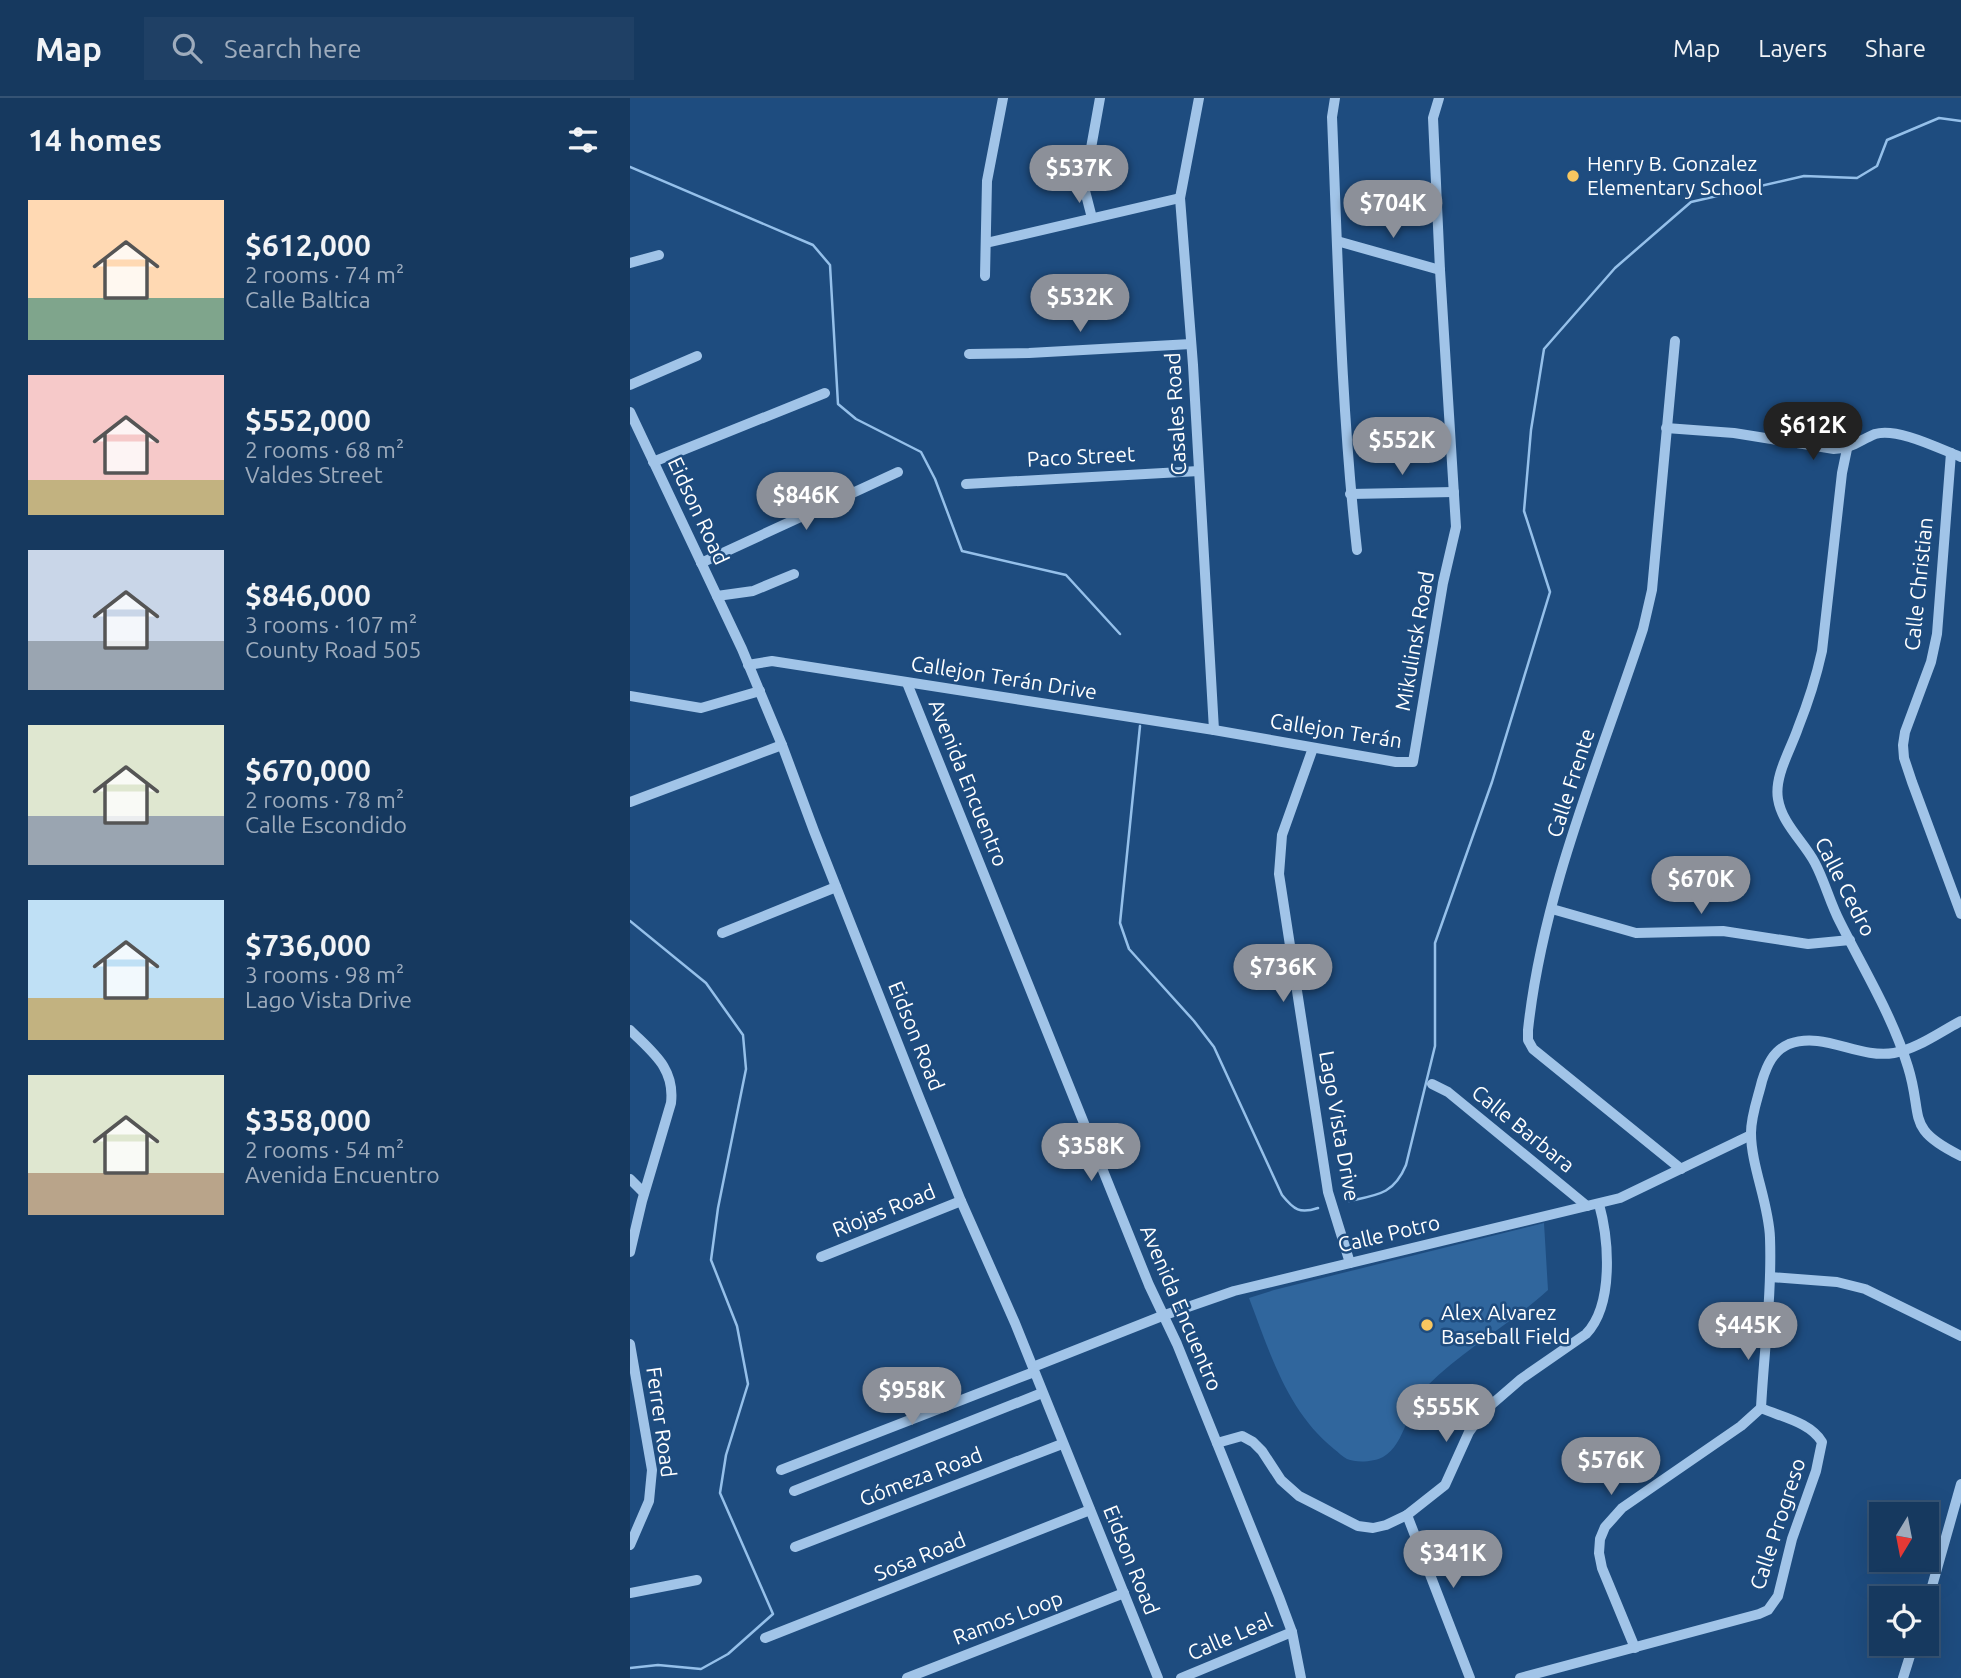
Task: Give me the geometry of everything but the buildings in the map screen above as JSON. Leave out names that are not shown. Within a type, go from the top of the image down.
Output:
[{"type":"street","points":[[985,276],[987,181],[1003,98]]},
{"type":"street","points":[[1092,218],[1084,187],[1100,98]]},
{"type":"street","name":"Casales Road","points":[[1199,98],[1180,198],[1192,344],[1214,730]]},
{"type":"street","points":[[1335,98],[1332,117],[1337,241],[1350,494],[1357,550]]},
{"type":"street","name":"Mikulinsk Road","points":[[1413,762],[1443,583],[1457,527],[1433,118],[1439,98]]},
{"type":"street","points":[[986,243],[1180,198]]},
{"type":"street","points":[[1337,241],[1440,270]]},
{"type":"street","points":[[630,263],[659,255]]},
{"type":"street","name":"Calle Frente","points":[[1675,341],[1654,574],[1646,615],[1552,909],[1529,1019],[1528,1040],[1541,1055],[1681,1169]]},
{"type":"street","points":[[969,354],[1192,344]]},
{"type":"street","points":[[630,385],[697,356]]},
{"type":"street","points":[[653,462],[825,393]]},
{"type":"street","name":"Eidson Road","points":[[630,412],[635,437],[653,462],[760,691],[961,1201],[1033,1369],[1158,1678]]},
{"type":"street","points":[[1666,428],[1734,433],[1847,449],[1878,433],[1902,435],[1956,455]]},
{"type":"street","name":"Calle Cedro","points":[[1847,449],[1822,652],[1817,675],[1783,767],[1778,797],[1786,820],[1815,864],[1833,907],[1874,986],[1902,1051],[1924,1132],[1939,1145],[1961,1156]]},
{"type":"street","name":"Calle Christian","points":[[1956,455],[1937,634],[1931,662],[1905,732],[1903,745],[1912,782],[1961,914]]},
{"type":"street","name":"Paco Street","points":[[966,484],[1199,471]]},
{"type":"street","points":[[701,563],[898,472]]},
{"type":"street","points":[[1350,494],[1454,492]]},
{"type":"street","points":[[717,596],[753,591],[794,574]]},
{"type":"street","name":"Callejon Terán Drive","points":[[748,665],[772,661],[1253,738]]},
{"type":"street","name":"Avenida Encuentro","points":[[908,683],[1292,1632],[1301,1678]]},
{"type":"street","points":[[630,696],[701,708],[760,691]]},
{"type":"street","name":"Callejon Terán","points":[[1253,738],[1396,762],[1413,762]]},
{"type":"street","points":[[630,802],[782,745]]},
{"type":"street","name":"Lago Vista Drive","points":[[1314,748],[1282,835],[1279,874],[1328,1192],[1350,1263]]},
{"type":"street","points":[[723,933],[836,887]]},
{"type":"street","points":[[1552,909],[1636,933],[1723,931],[1808,944],[1850,940]]},
{"type":"street","points":[[1635,1648],[1602,1568],[1600,1546],[1605,1527],[1622,1508],[1741,1426],[1761,1408],[1770,1277],[1770,1235],[1751,1135],[1753,1114],[1769,1060],[1780,1049],[1791,1044],[1811,1041],[1879,1054],[1902,1051],[1961,1021]]},
{"type":"street","points":[[630,1030],[662,1063],[673,1088],[630,1252]]},
{"type":"street","name":"Calle Barbara","points":[[1432,1084],[1448,1092],[1593,1205]]},
{"type":"street","name":"Calle Potro","points":[[781,1470],[1162,1316],[1234,1291],[1620,1198],[1751,1135]]},
{"type":"street","points":[[630,1178],[644,1193]]},
{"type":"street","name":"Riojas Road","points":[[821,1257],[961,1201]]},
{"type":"street","points":[[1217,1443],[1242,1436],[1253,1442],[1281,1480],[1299,1496],[1358,1526],[1373,1528],[1406,1515],[1445,1485],[1469,1432],[1485,1411],[1521,1379],[1595,1325],[1601,1307],[1607,1254],[1604,1226],[1593,1205]]},
{"type":"street","points":[[1770,1277],[1837,1282],[1865,1289],[1961,1336]]},
{"type":"street","name":"Ferrer Road","points":[[630,1344],[652,1471],[649,1502],[630,1545]]},
{"type":"street","points":[[794,1491],[1042,1393]]},
{"type":"street","name":"Calle Progreso","points":[[1520,1678],[1768,1610],[1778,1596],[1822,1442],[1804,1426],[1761,1408]]},
{"type":"street","name":"Gómeza Road","points":[[795,1547],[1062,1444]]},
{"type":"street","points":[[1932,1586],[1961,1484]]},
{"type":"street","name":"Sosa Road","points":[[765,1638],[1090,1510]]},
{"type":"street","points":[[1406,1515],[1469,1678]]},
{"type":"street","points":[[630,1593],[696,1580]]},
{"type":"street","name":"Ramos Loop","points":[[907,1678],[1124,1593]]},
{"type":"street","name":"Calle Leal","points":[[1181,1678],[1292,1632]]},
{"type":"street","points":[[1903,1678],[1910,1656]]},
{"type":"street","points":[[1568,1666],[1572,1678]]},
{"type":"shaded area","points":[[1544,1223],[1548,1290],[1456,1360],[1427,1386],[1415,1403],[1402,1434],[1391,1451],[1375,1460],[1351,1460],[1342,1456],[1318,1434],[1292,1399],[1282,1380],[1249,1298]]},
{"type":"waterway","points":[[1349,1201],[1384,1192],[1396,1182],[1406,1165],[1435,1046],[1435,943],[1492,782],[1550,592],[1524,511],[1531,430],[1544,349],[1615,268],[1691,202],[1804,176],[1857,178],[1877,166],[1887,140],[1939,118],[1961,121]]},
{"type":"waterway","points":[[630,167],[813,245],[830,265],[838,404],[856,419],[921,452],[935,479],[962,551],[1066,575],[1120,634]]},
{"type":"waterway","points":[[1140,726],[1120,923],[1129,949],[1214,1047],[1282,1195],[1298,1209],[1306,1211],[1318,1208]]},
{"type":"waterway","points":[[630,921],[706,983],[743,1035],[746,1069],[718,1208],[711,1260],[737,1326],[748,1384],[726,1455],[720,1493],[773,1614],[728,1654],[701,1669],[658,1665],[630,1668]]},
{"type":"place","name":"Henry B. Gonzalez Elementary School","points":[[1573,176]]},
{"type":"place","name":"Alex Alvarez Baseball Field","points":[[1427,1325]]}]
